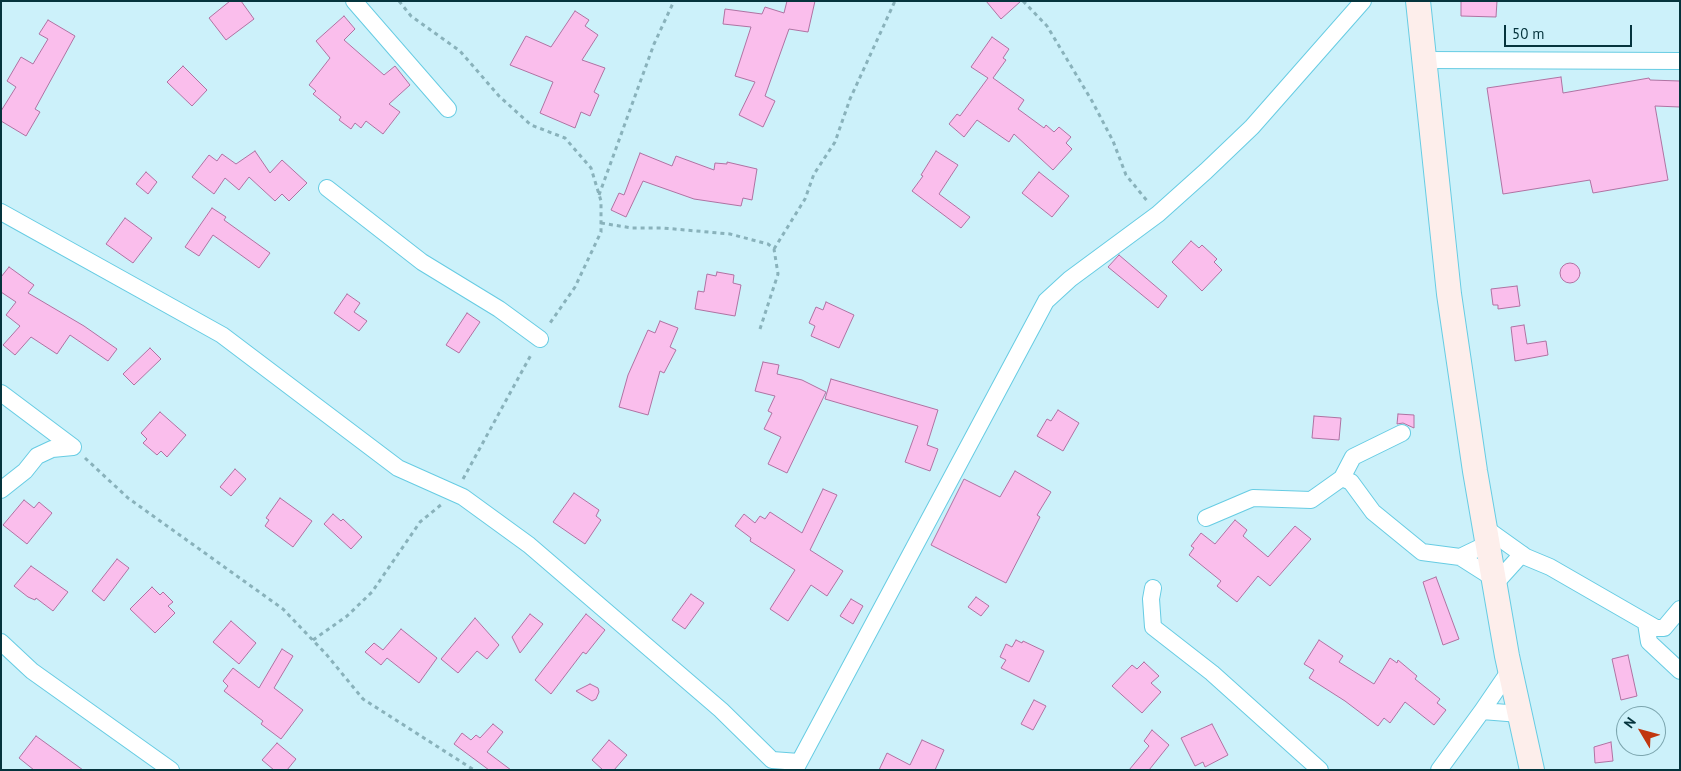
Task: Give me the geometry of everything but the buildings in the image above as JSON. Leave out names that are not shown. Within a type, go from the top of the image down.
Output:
[{"type":"street","points":[[354,1],[448,110]]},
{"type":"street","points":[[1,212],[222,335],[398,468],[456,493],[529,545],[721,710],[772,760],[797,766],[1046,301],[1070,279],[1158,214],[1252,127],[1363,1]]},
{"type":"street","points":[[1418,1],[1449,294],[1486,536],[1510,670],[1532,770]]},
{"type":"street","points":[[1424,60],[1680,60]]},
{"type":"street","points":[[328,188],[422,262],[499,309],[540,339]]},
{"type":"street","points":[[1,394],[73,447]]},
{"type":"street","points":[[1206,518],[1253,498],[1311,500],[1342,478],[1353,457],[1402,433]]},
{"type":"street","points":[[1,490],[25,470],[37,456],[52,449],[73,447]]},
{"type":"street","points":[[1342,478],[1351,482],[1373,512],[1422,552],[1460,557],[1494,581]]},
{"type":"street","points":[[1486,536],[1550,567],[1656,628],[1664,628]]},
{"type":"street","points":[[1460,557],[1486,536]]},
{"type":"street","points":[[1494,581],[1522,554]]},
{"type":"street","points":[[1153,588],[1151,599],[1153,627],[1212,672],[1320,770]]},
{"type":"street","points":[[1653,646],[1664,628],[1680,609]]},
{"type":"street","points":[[1646,622],[1649,642],[1680,671]]},
{"type":"street","points":[[1,642],[32,671],[171,770]]},
{"type":"street","points":[[1439,770],[1510,670]]},
{"type":"street","points":[[1482,710],[1520,714]]},
{"type":"path","points":[[313,640],[347,616],[372,592],[420,522],[456,493],[540,339],[575,287],[601,232],[599,195],[591,168],[565,138],[532,125],[498,96],[460,51],[411,16],[399,1]]},
{"type":"path","points":[[599,195],[654,44],[674,1]]},
{"type":"path","points":[[759,332],[778,274],[774,249],[805,199],[814,174],[835,142],[850,99],[896,1]]},
{"type":"path","points":[[1023,1],[1046,26],[1092,101],[1113,141],[1126,175],[1158,214]]},
{"type":"path","points":[[601,223],[632,228],[663,228],[730,234],[768,244],[774,249]]},
{"type":"path","points":[[73,447],[128,498],[283,609],[313,640],[364,699],[474,770]]}]
